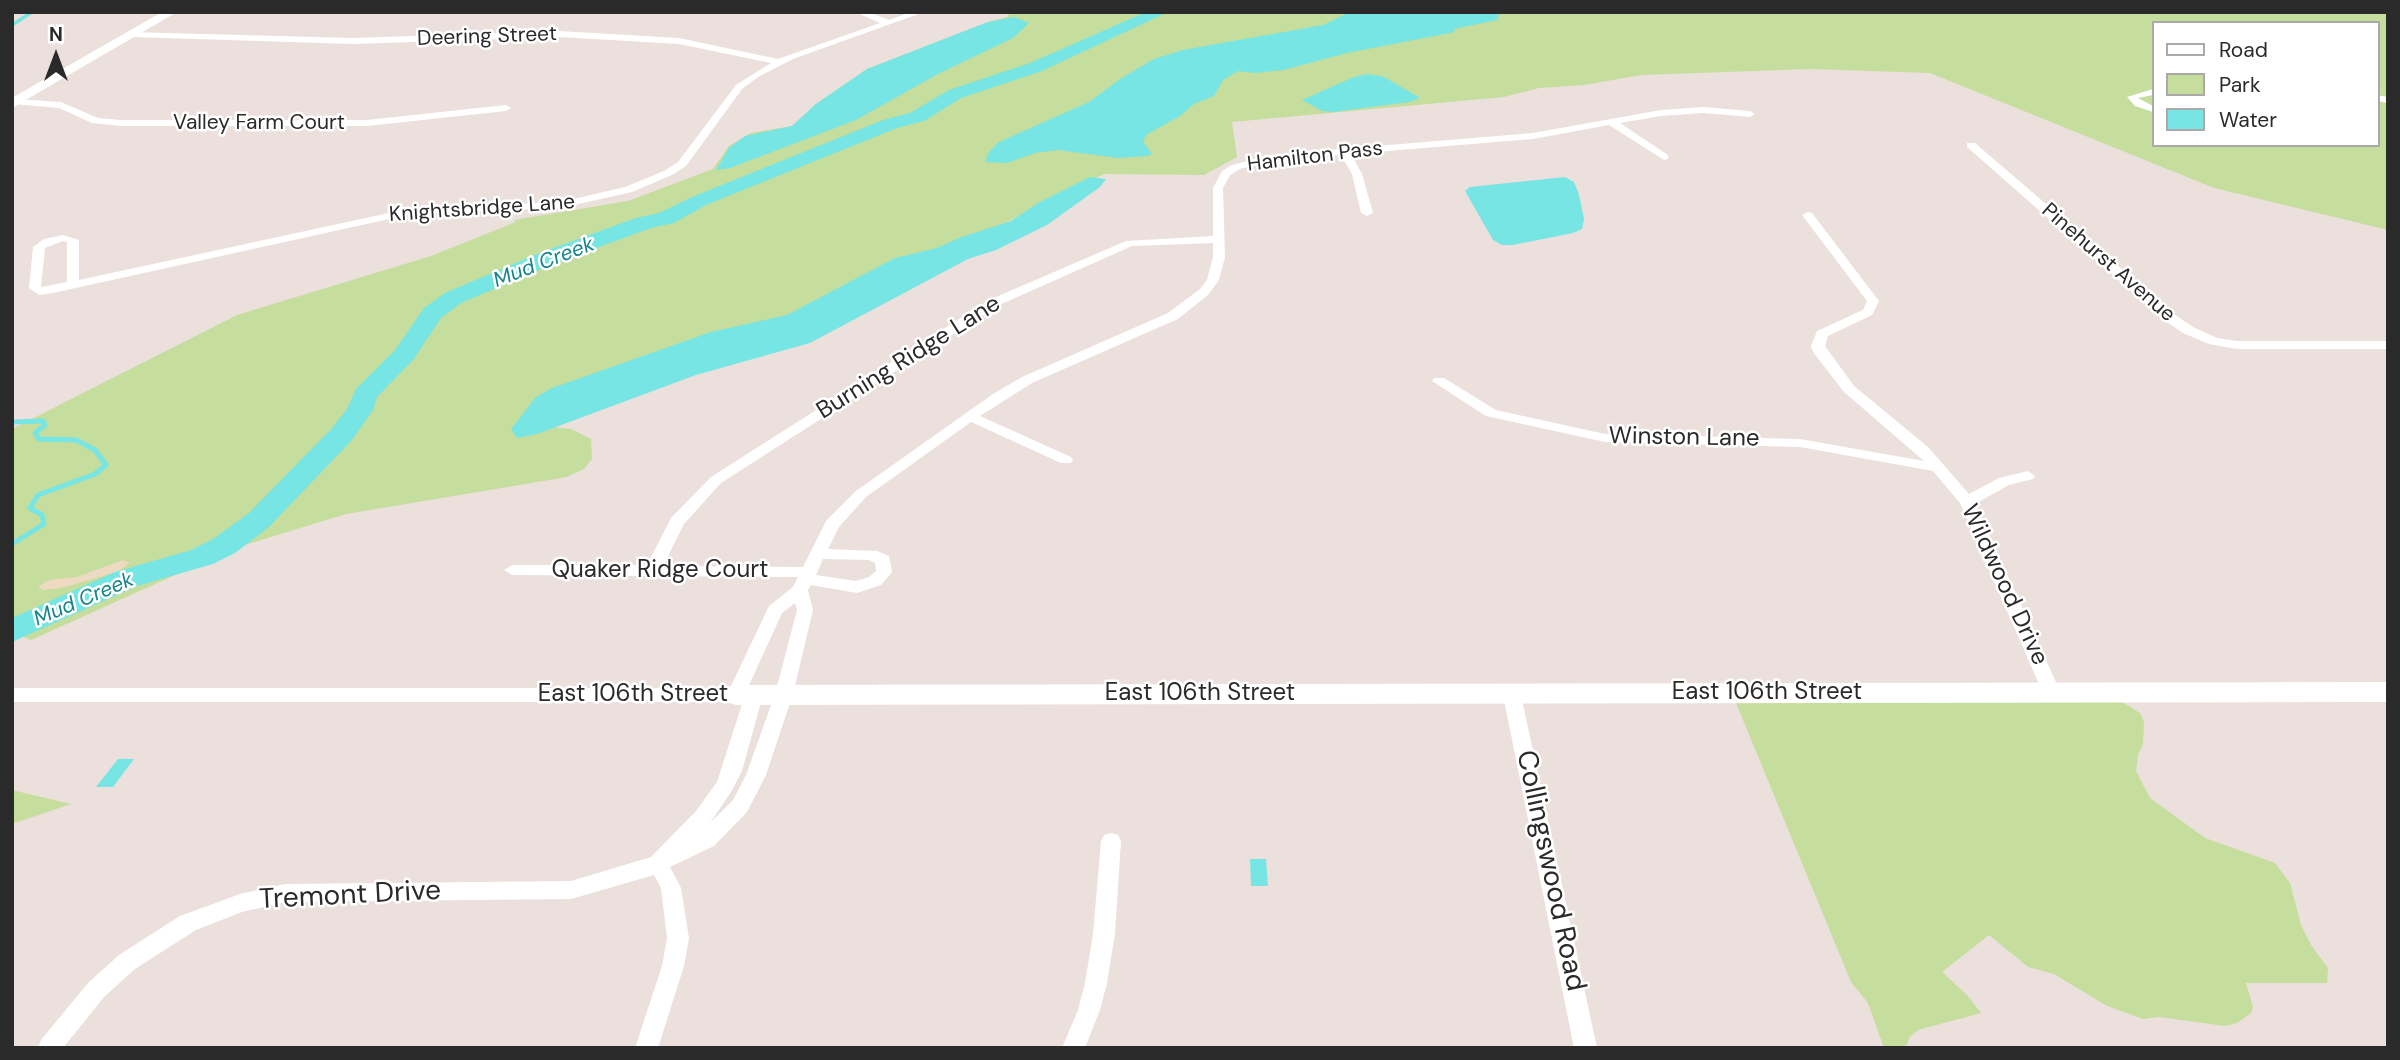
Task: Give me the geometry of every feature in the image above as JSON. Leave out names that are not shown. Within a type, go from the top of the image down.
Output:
[{"type":"street","points":[[14,103],[171,12]]},
{"type":"street","points":[[859,12],[889,23]]},
{"type":"street","name":"Knightsbridge Lane","points":[[73,285],[73,240],[63,238],[39,247],[35,288],[39,291],[73,285],[412,211],[561,205],[628,190],[682,164],[739,87],[778,62],[920,12]]},
{"type":"street","name":"Deering Street","points":[[133,34],[361,41],[559,34],[680,41],[778,62]]},
{"type":"street","name":"Deering Street","points":[[120,42],[193,37]]},
{"type":"street","points":[[2152,92],[2132,97],[2138,104],[2152,109]]},
{"type":"street","name":"Valley Farm Court","points":[[14,103],[61,105],[96,121],[121,124],[367,123],[506,108]]},
{"type":"street","name":"Hamilton Pass","points":[[745,695],[775,610],[804,580],[832,525],[861,494],[1027,380],[1164,321],[1191,303],[1213,280],[1218,267],[1218,188],[1226,173],[1251,162],[1533,136],[1689,110],[1750,114]]},
{"type":"street","points":[[1611,122],[1664,157]]},
{"type":"street","name":"Pinehurst Avenue","points":[[1971,145],[2169,317],[2199,335],[2237,345],[2388,345]]},
{"type":"street","points":[[1344,152],[1357,174],[1367,214]]},
{"type":"street","name":"Wildwood Drive","points":[[1808,215],[1873,301],[1868,312],[1822,334],[1819,339],[1820,352],[1849,389],[1902,430],[1968,502],[2051,691]]},
{"type":"street","name":"Burning Ridge Lane","points":[[653,570],[677,522],[716,480],[993,303],[1130,243],[1219,239]]},
{"type":"street","name":"Winston Lane","points":[[1439,381],[1491,412],[1595,436],[1626,440],[1790,442],[1938,468]]},
{"type":"street","points":[[971,417],[1066,460]]},
{"type":"street","points":[[1968,502],[2004,481],[2028,476]]},
{"type":"street","name":"Quaker Ridge Court","points":[[512,570],[653,570],[804,580],[857,587],[875,581],[884,572],[883,560],[871,555],[817,554]]},
{"type":"street","name":"Hamilton Pass","points":[[784,694],[805,610],[804,580]]},
{"type":"street","name":"East 106th Street","points":[[12,695],[2388,692]]},
{"type":"street","name":"Tremont Drive","points":[[49,1048],[88,999],[127,962],[188,923],[240,903],[285,893],[571,890],[631,874],[707,840],[740,806],[756,775],[784,694]]},
{"type":"street","name":"Tremont Drive","points":[[658,863],[703,817],[724,787],[732,771],[745,695]]},
{"type":"street","name":"Collingswood Road","points":[[1512,695],[1586,1048]]},
{"type":"street","points":[[1073,1048],[1089,1010],[1096,984],[1104,934],[1111,841]]},
{"type":"street","points":[[646,1048],[673,966],[678,939],[671,888],[658,863]]},
{"type":"green space","points":[[1011,12],[2388,12],[2388,230],[2214,188],[1930,73],[1810,69],[1641,75],[1584,85],[1539,88],[1504,97],[1232,122],[1237,157],[1204,175],[1104,174],[772,338],[538,425],[571,429],[591,439],[592,459],[584,469],[567,477],[346,514],[235,548],[31,640],[12,632],[12,429],[237,315],[431,256],[516,222],[514,220],[628,201],[713,169],[729,146],[751,133],[792,126],[816,104],[867,69],[1007,17]]},
{"type":"green space","points":[[2122,702],[2140,713],[2144,722],[2143,744],[2136,771],[2150,798],[2205,838],[2275,863],[2290,883],[2301,925],[2311,945],[2328,968],[2327,983],[2246,983],[2253,1007],[2251,1013],[2237,1023],[2225,1026],[2159,1017],[2143,1019],[2107,1006],[2054,974],[2028,967],[1989,935],[1942,972],[1967,995],[1981,1013],[1918,1030],[1910,1037],[1905,1048],[1884,1048],[1868,1003],[1851,982],[1736,703]]},
{"type":"green space","points":[[12,790],[71,804],[12,824]]},
{"type":"sand","points":[[123,560],[130,563],[117,572],[61,588],[43,590],[38,587],[49,580],[77,577]]},
{"type":"water","points":[[1350,12],[1497,12],[1499,15],[1497,20],[1454,29],[1455,32],[1347,53],[1283,70],[1254,73],[1238,71],[1223,80],[1214,96],[1194,104],[1180,116],[1146,135],[1143,142],[1152,154],[1147,156],[1118,158],[1058,150],[1035,153],[1007,163],[985,162],[989,152],[999,142],[1089,102],[1154,59],[1183,50],[1323,25]]},
{"type":"water","points":[[1014,17],[1029,23],[1013,38],[938,74],[856,120],[730,168],[716,170],[729,148],[745,136],[792,126],[816,104],[867,69],[988,22]]},
{"type":"water","points":[[1368,74],[1384,77],[1420,98],[1409,102],[1333,112],[1322,111],[1302,100],[1354,77]]},
{"type":"water","points":[[1090,177],[1106,179],[1100,187],[1047,225],[996,250],[968,259],[810,343],[696,375],[537,434],[517,438],[511,429],[536,397],[552,388],[711,332],[787,315],[895,258],[937,248],[1011,221],[1038,203]]},
{"type":"water","points":[[1565,177],[1574,182],[1579,195],[1584,219],[1582,229],[1513,245],[1502,245],[1493,240],[1465,191],[1470,187]]},
{"type":"water","points":[[118,759],[134,759],[113,787],[96,787]]},
{"type":"water","points":[[1250,859],[1266,859],[1268,886],[1251,886]]},
{"type":"waterway","points":[[12,25],[32,12]]},
{"type":"waterway","name":"Mud Creek","points":[[12,631],[126,579],[202,557],[224,546],[259,520],[342,434],[360,410],[365,395],[404,355],[432,313],[453,298],[545,259],[644,223],[666,218],[699,201],[890,124],[917,117],[955,94],[1036,67],[1160,12]]},
{"type":"waterway","points":[[12,422],[43,421],[45,425],[35,433],[39,439],[76,440],[95,450],[106,465],[95,474],[38,495],[30,508],[42,515],[44,524],[12,544]]}]
